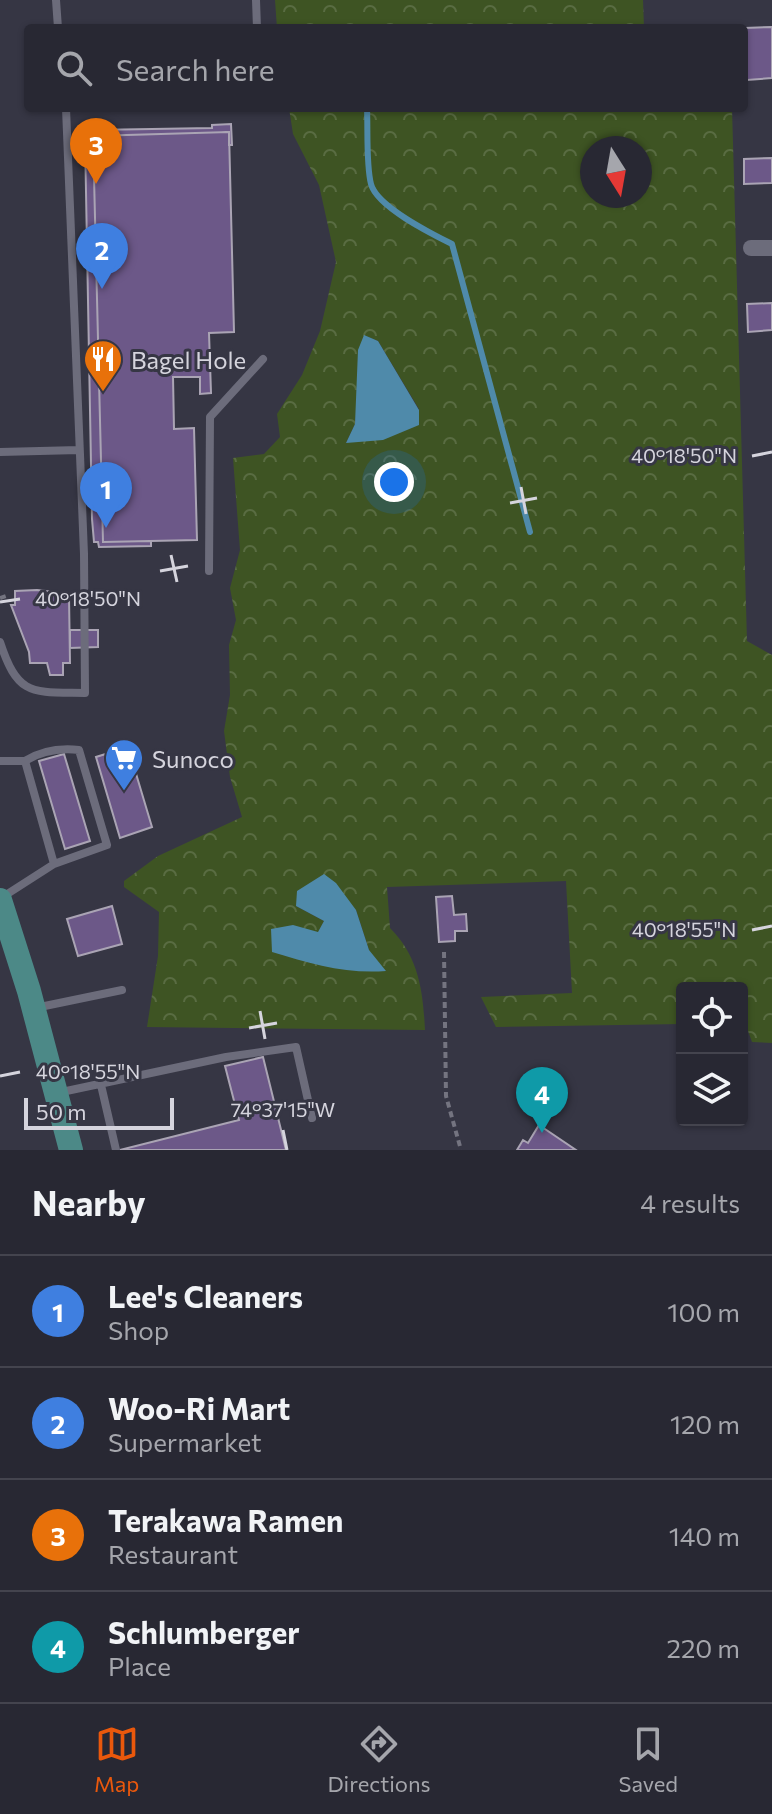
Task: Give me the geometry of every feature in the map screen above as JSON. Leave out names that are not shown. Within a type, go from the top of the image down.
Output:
[{"type":"main road","points":[[0,899],[7,942],[34,1008],[71,1150]]},
{"type":"street","points":[[751,248],[772,248]]},
{"type":"lane","points":[[56,0],[58,24]]},
{"type":"lane","points":[[256,0],[257,24]]},
{"type":"lane","points":[[0,642],[9,670],[21,684],[37,692],[85,693],[85,573],[66,112]]},
{"type":"lane","points":[[209,571],[210,417],[263,359]]},
{"type":"lane","points":[[0,452],[79,450]]},
{"type":"lane","points":[[0,761],[25,761],[34,755],[65,748],[79,750],[107,845],[54,864],[0,899]]},
{"type":"lane","points":[[25,761],[54,864]]},
{"type":"lane","points":[[34,1008],[122,990]]},
{"type":"lane","points":[[56,1093],[226,1057],[296,1047],[312,1118]]},
{"type":"lane","points":[[101,1085],[116,1150]]},
{"type":"path","points":[[0,598],[9,595]]},
{"type":"path","points":[[444,952],[446,1096],[461,1150]]},
{"type":"green space","points":[[275,0],[643,0],[644,24],[277,24]]},
{"type":"green space","points":[[290,112],[732,112],[747,641],[772,655],[772,1043],[752,1042],[748,1031],[748,982],[676,982],[676,1024],[496,1027],[481,997],[572,993],[566,881],[387,887],[390,928],[400,939],[418,975],[425,1030],[147,1027],[158,956],[159,912],[124,887],[124,881],[158,856],[242,817],[230,777],[224,731],[230,695],[229,645],[236,620],[230,588],[240,550],[233,458],[264,454],[280,437],[277,414],[302,375],[320,331],[336,262],[319,185],[293,134]],"holes":[[[365,336],[378,341],[419,409],[346,443],[355,424]],[[296,906],[356,910],[369,950],[293,925],[318,933],[324,921]]]},
{"type":"water","points":[[364,335],[378,341],[419,410],[419,425],[383,440],[346,443],[355,424],[358,350]]},
{"type":"water","points":[[324,874],[336,883],[356,910],[369,950],[386,971],[343,969],[272,952],[271,929],[293,925],[318,932],[324,921],[296,906],[297,891]]},
{"type":"building","points":[[772,27],[772,78],[748,80],[748,28]]},
{"type":"building","points":[[231,124],[232,145],[229,145],[229,132],[93,136],[103,542],[151,541],[151,546],[99,547],[98,542],[94,542],[92,519],[85,137],[92,130],[212,128],[212,125]]},
{"type":"building","points":[[229,132],[234,332],[209,333],[211,393],[200,394],[200,377],[173,377],[174,429],[194,428],[197,540],[103,542],[93,136]]},
{"type":"building","points":[[772,158],[772,183],[744,184],[744,159]]},
{"type":"building","points":[[772,303],[772,330],[748,332],[747,304]]},
{"type":"building","points":[[15,591],[54,592],[54,596],[69,596],[70,663],[63,663],[63,675],[50,675],[47,663],[30,663],[29,652],[11,605],[15,605]]},
{"type":"building","points":[[70,630],[98,630],[98,647],[70,648]]},
{"type":"building","name":"Sunoco","points":[[128,747],[152,827],[120,838],[96,757]]},
{"type":"building","points":[[64,754],[90,841],[65,849],[39,761]]},
{"type":"building","points":[[452,896],[454,915],[466,914],[467,931],[455,931],[455,941],[439,942],[436,897]]},
{"type":"building","points":[[112,906],[122,944],[78,956],[67,919]]},
{"type":"building","points":[[263,1057],[286,1150],[120,1150],[239,1120],[225,1066]]},
{"type":"building","points":[[539,1125],[576,1150],[517,1150],[523,1140],[528,1143]]},
{"type":"waterway","points":[[367,112],[368,167],[375,193],[406,219],[452,244],[530,532]]},
{"type":"place","name":"Terakawa Ramen","points":[[96,184]]},
{"type":"place","name":"Woo-Ri Mart","points":[[102,289]]},
{"type":"place","name":"Bagel Hole","points":[[103,393]]},
{"type":"place","name":"Lee's Cleaners","points":[[106,528]]},
{"type":"place","name":"Sunoco","points":[[124,792]]},
{"type":"place","name":"Schlumberger","points":[[542,1133]]}]
